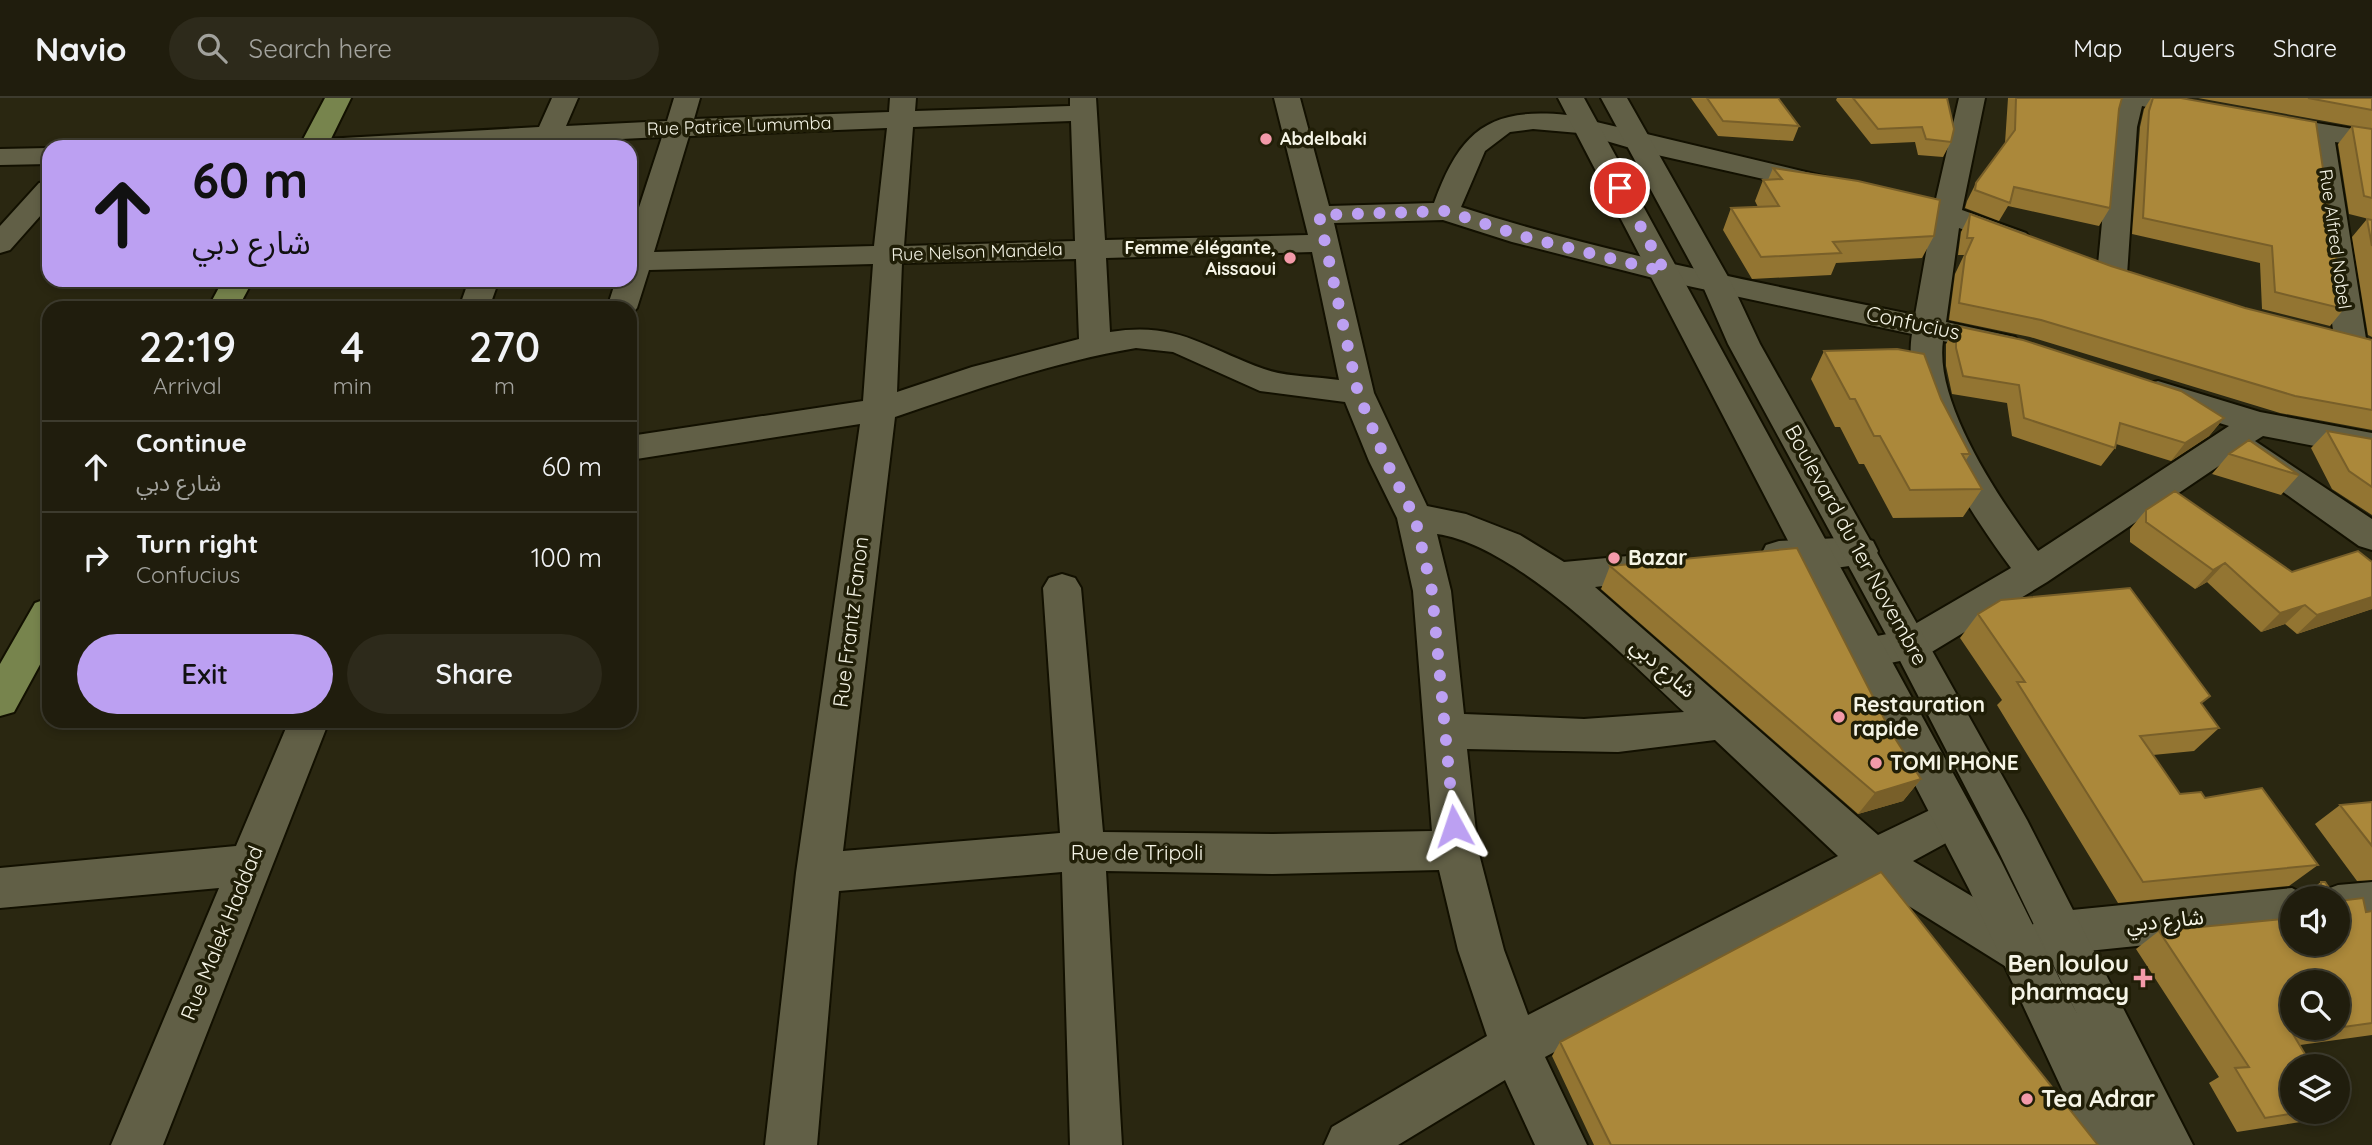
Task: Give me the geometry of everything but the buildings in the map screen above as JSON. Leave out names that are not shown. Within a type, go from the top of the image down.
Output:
[{"type":"main road","points":[[317,140],[338,98]]},
{"type":"main road","points":[[228,301],[239,287]]},
{"type":"main road","points":[[0,700],[38,649]]},
{"type":"street","points":[[547,140],[565,98]]},
{"type":"street","points":[[637,253],[687,98]]},
{"type":"street","points":[[1287,98],[1339,298],[1358,393],[1386,461],[1415,518],[1432,591],[1456,850],[1481,950],[1514,1047],[1561,1145]]},
{"type":"street","name":"Boulevard du 1er Novembre","points":[[1614,98],[1642,144],[1716,282],[1744,344],[1911,645],[2062,932],[2167,1145]]},
{"type":"street","points":[[1972,98],[1947,214],[1926,347],[1928,369],[1949,440],[1970,482],[2034,572]]},
{"type":"street","points":[[2112,275],[2124,127],[2131,98]]},
{"type":"street","points":[[2140,98],[2238,118],[2372,140]]},
{"type":"street","points":[[1084,106],[1095,345]]},
{"type":"street","name":"Rue Patrice Lumumba","points":[[557,140],[902,108],[1084,106]]},
{"type":"street","name":"Rue Frantz Fanon","points":[[792,1145],[818,873],[879,410],[888,255],[902,108]]},
{"type":"street","points":[[1446,211],[1461,168],[1482,138],[1494,129],[1521,123],[1556,122],[1578,112],[1642,144],[1947,214],[2036,247]]},
{"type":"street","name":"Boulevard du 1er Novembre","points":[[1578,112],[2024,953],[2115,1145]]},
{"type":"street","name":"Rue Alfred Nobel","points":[[2320,132],[2346,225],[2350,344]]},
{"type":"street","points":[[0,157],[42,156]]},
{"type":"street","points":[[0,244],[42,197]]},
{"type":"street","name":"Confucius","points":[[1321,229],[1446,211],[1522,236],[1665,272],[1930,326],[2031,351]]},
{"type":"street","name":"Rue Nelson Mandela","points":[[637,262],[1091,248],[1321,229]]},
{"type":"street","points":[[637,447],[879,410],[984,375],[1095,345],[1136,338],[1180,343],[1260,380],[1358,393]]},
{"type":"street","points":[[2130,384],[2245,432],[2372,445]]},
{"type":"street","points":[[1865,652],[1911,645],[2034,572],[2245,432]]},
{"type":"street","points":[[2245,432],[2372,537]]},
{"type":"street","name":"شارع دبي","points":[[1415,518],[1453,523],[1507,545],[1558,577],[1723,722],[1875,861],[2024,953],[2062,932],[2280,910]]},
{"type":"street","points":[[1745,558],[1860,551]]},
{"type":"street","points":[[1558,577],[1691,564]]},
{"type":"street","points":[[1062,588],[1083,850],[1096,1145]]},
{"type":"street","points":[[1445,730],[1608,738],[1669,733],[1723,722]]},
{"type":"street","name":"Rue Malek Haddad","points":[[137,1145],[306,728]]},
{"type":"street","points":[[1350,1145],[1514,1047],[1953,818]]},
{"type":"street","name":"Rue de Tripoli","points":[[818,873],[1083,850],[1273,854],[1456,850]]},
{"type":"street","points":[[0,888],[250,865]]},
{"type":"street","points":[[2350,905],[2372,903]]},
{"type":"place","name":"Abdelbaki","points":[[1266,139]]},
{"type":"place","name":"Femme élégante, Aissaoui","points":[[1290,258]]},
{"type":"place","name":"Bazar","points":[[1614,558]]},
{"type":"place","name":"Restauration rapide","points":[[1839,717]]},
{"type":"place","name":"TOMI PHONE","points":[[1876,763]]},
{"type":"place","name":"Ben loulou pharmacy","points":[[2143,978]]},
{"type":"place","name":"Tea Adrar","points":[[2027,1099]]},
{"type":"route","points":[[1454,826],[1432,591],[1415,518],[1386,461],[1358,393],[1319,215],[1446,211],[1522,236],[1665,272],[1620,188]]}]
